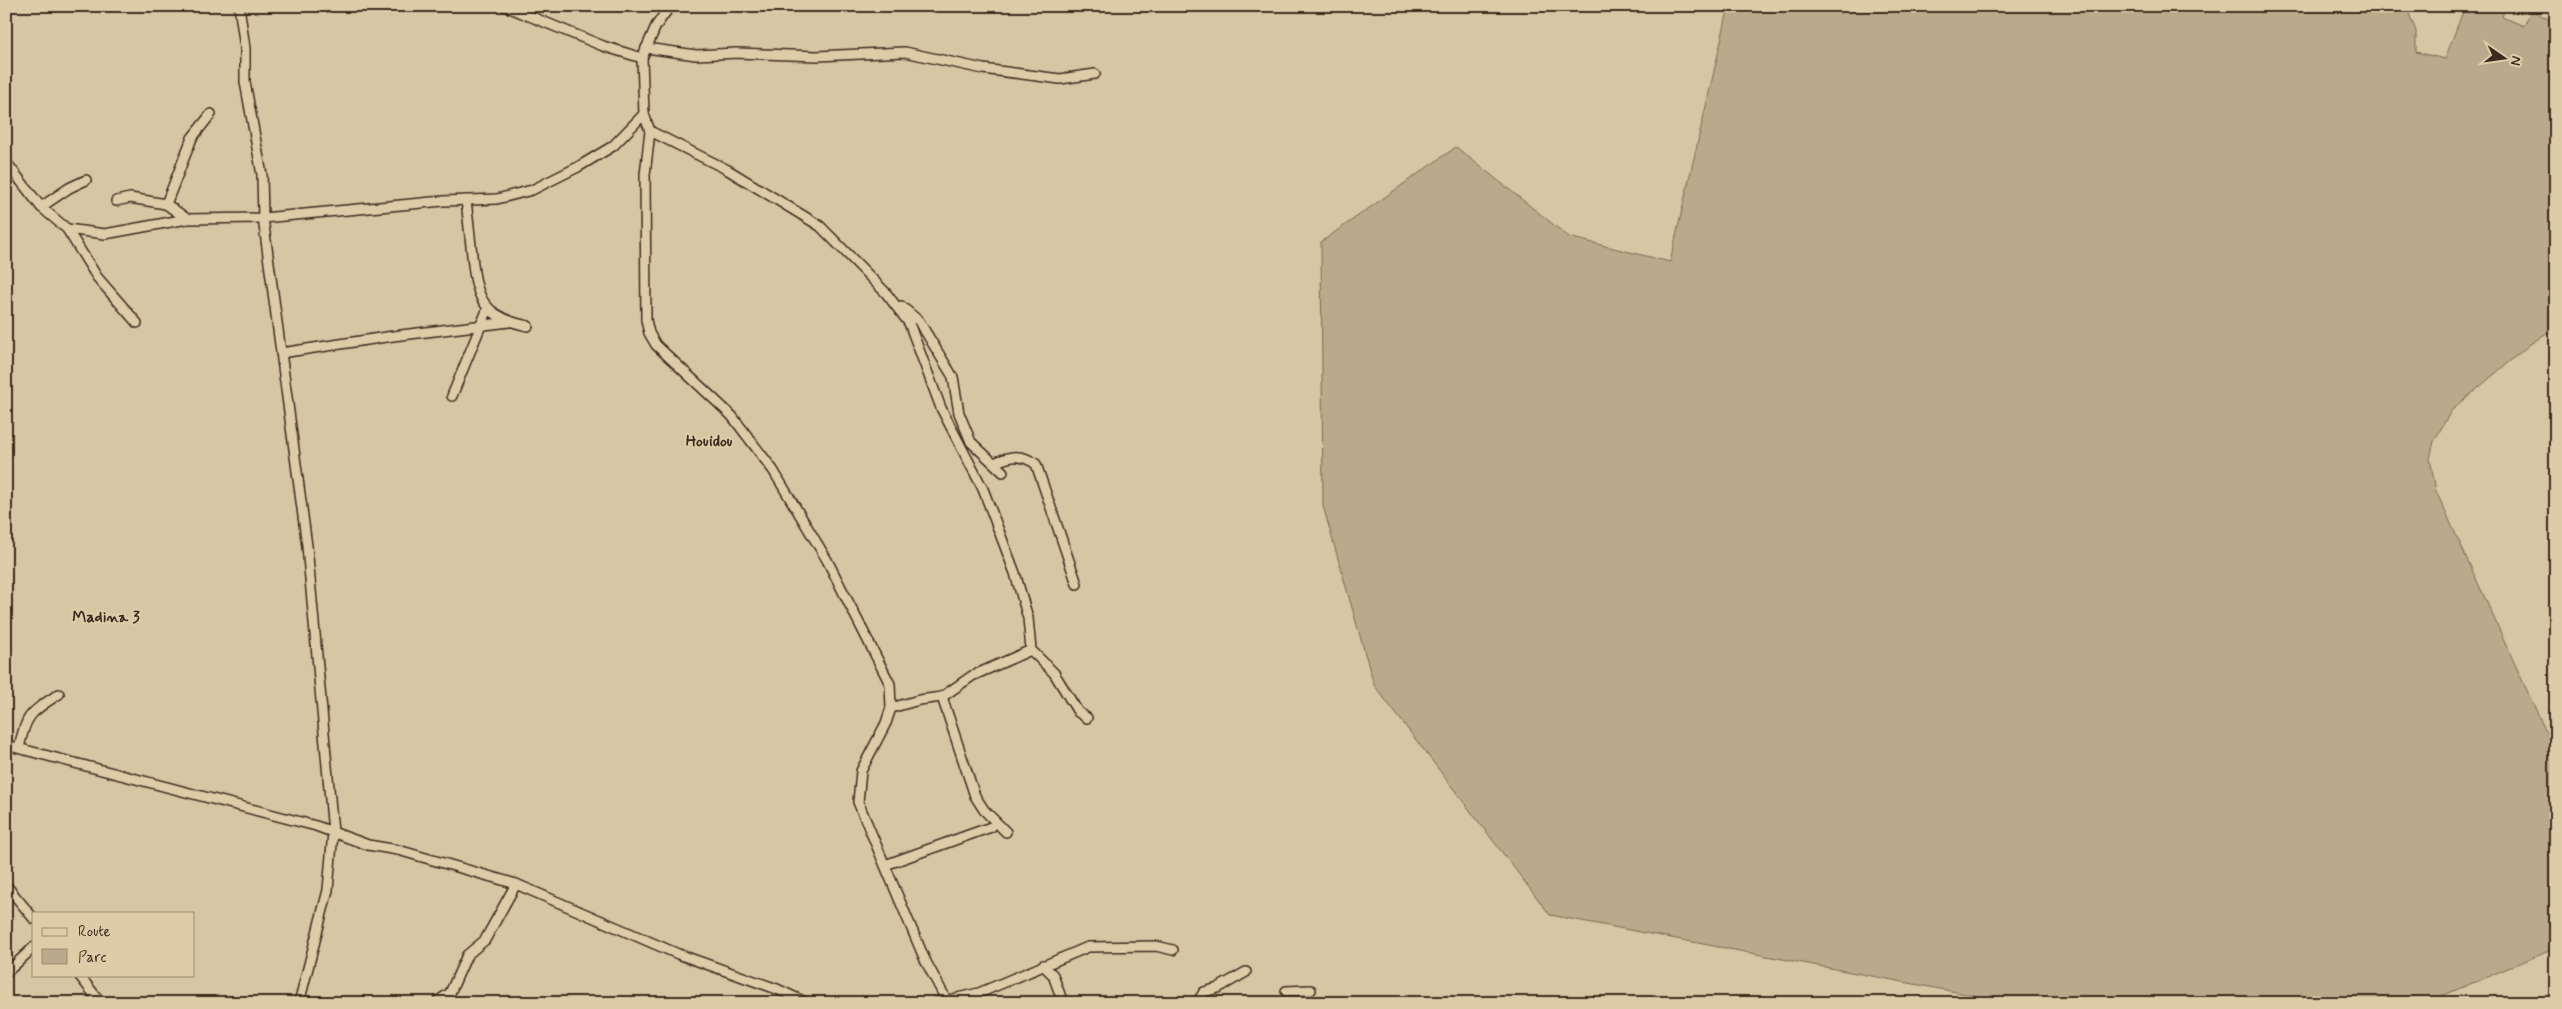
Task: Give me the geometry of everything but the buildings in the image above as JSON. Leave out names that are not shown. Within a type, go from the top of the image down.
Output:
[{"type":"street","points":[[239,6],[245,48],[245,82],[262,175],[263,218],[307,546],[333,832],[328,890],[299,1003]]},
{"type":"street","points":[[506,6],[603,46],[642,58]]},
{"type":"street","points":[[670,6],[656,26],[642,58],[644,114],[650,131],[645,175],[646,320],[649,333],[656,345],[732,416],[773,470],[828,560],[890,684],[891,708],[886,724],[861,771],[858,802],[926,960],[947,1000]]},
{"type":"street","points":[[646,48],[696,55],[737,53],[817,56],[905,52],[983,69],[1060,79],[1095,74]]},
{"type":"street","points":[[166,204],[192,138],[211,114]]},
{"type":"street","points":[[68,229],[105,234],[187,219],[263,218],[466,200],[497,199],[532,190],[578,167],[613,146],[644,114]]},
{"type":"street","points":[[650,131],[728,170],[820,226],[889,297],[919,321],[953,377],[959,413],[971,442],[1003,472]]},
{"type":"street","points":[[6,162],[41,207],[68,229],[97,276],[137,323]]},
{"type":"street","points":[[41,207],[69,188],[86,180]]},
{"type":"street","points":[[116,201],[130,198],[166,204],[187,219]]},
{"type":"street","points":[[466,200],[475,288],[488,308],[509,322]]},
{"type":"street","points":[[889,297],[914,332],[941,408],[983,489],[1026,609],[1031,650],[1054,673],[1078,712],[1086,718]]},
{"type":"street","points":[[452,396],[488,308]]},
{"type":"street","points":[[281,353],[393,336],[509,322],[528,326]]},
{"type":"street","points":[[994,463],[1012,455],[1028,458],[1036,464],[1077,584]]},
{"type":"street","points":[[891,708],[919,700],[942,697],[972,676],[1031,650]]},
{"type":"street","points":[[19,748],[24,722],[34,710],[59,694]]},
{"type":"street","points":[[942,697],[975,796],[984,810],[1006,832]]},
{"type":"street","points":[[6,745],[333,832],[368,845],[398,850],[516,884],[678,954],[778,989],[807,1003]]},
{"type":"street","points":[[885,865],[991,827]]},
{"type":"street","points":[[438,1000],[450,993],[467,955],[485,940],[516,884]]},
{"type":"street","points":[[6,885],[32,917]]},
{"type":"street","points":[[936,1003],[979,993],[1088,947],[1156,946],[1173,950]]},
{"type":"street","points":[[6,973],[32,949]]},
{"type":"street","points":[[1043,965],[1053,975],[1063,1003]]},
{"type":"street","points":[[1198,1003],[1204,992],[1218,988],[1246,972]]},
{"type":"street","points":[[80,976],[101,1003]]},
{"type":"street","points":[[1286,991],[1311,990]]},
{"type":"green space","points":[[1729,6],[2406,6],[2416,31],[2416,52],[2445,59],[2465,6],[2506,6],[2502,17],[2524,26],[2531,10],[2556,23],[2554,328],[2529,345],[2451,411],[2434,441],[2430,459],[2436,491],[2556,754],[2556,948],[2425,1003],[2014,1003],[1550,915],[1374,685],[1323,506],[1321,242],[1456,147],[1569,237],[1670,262]]},
{"type":"district","name":"Houidou","points":[[709,441]]},
{"type":"district","name":"Madina 3","points":[[106,617]]}]
